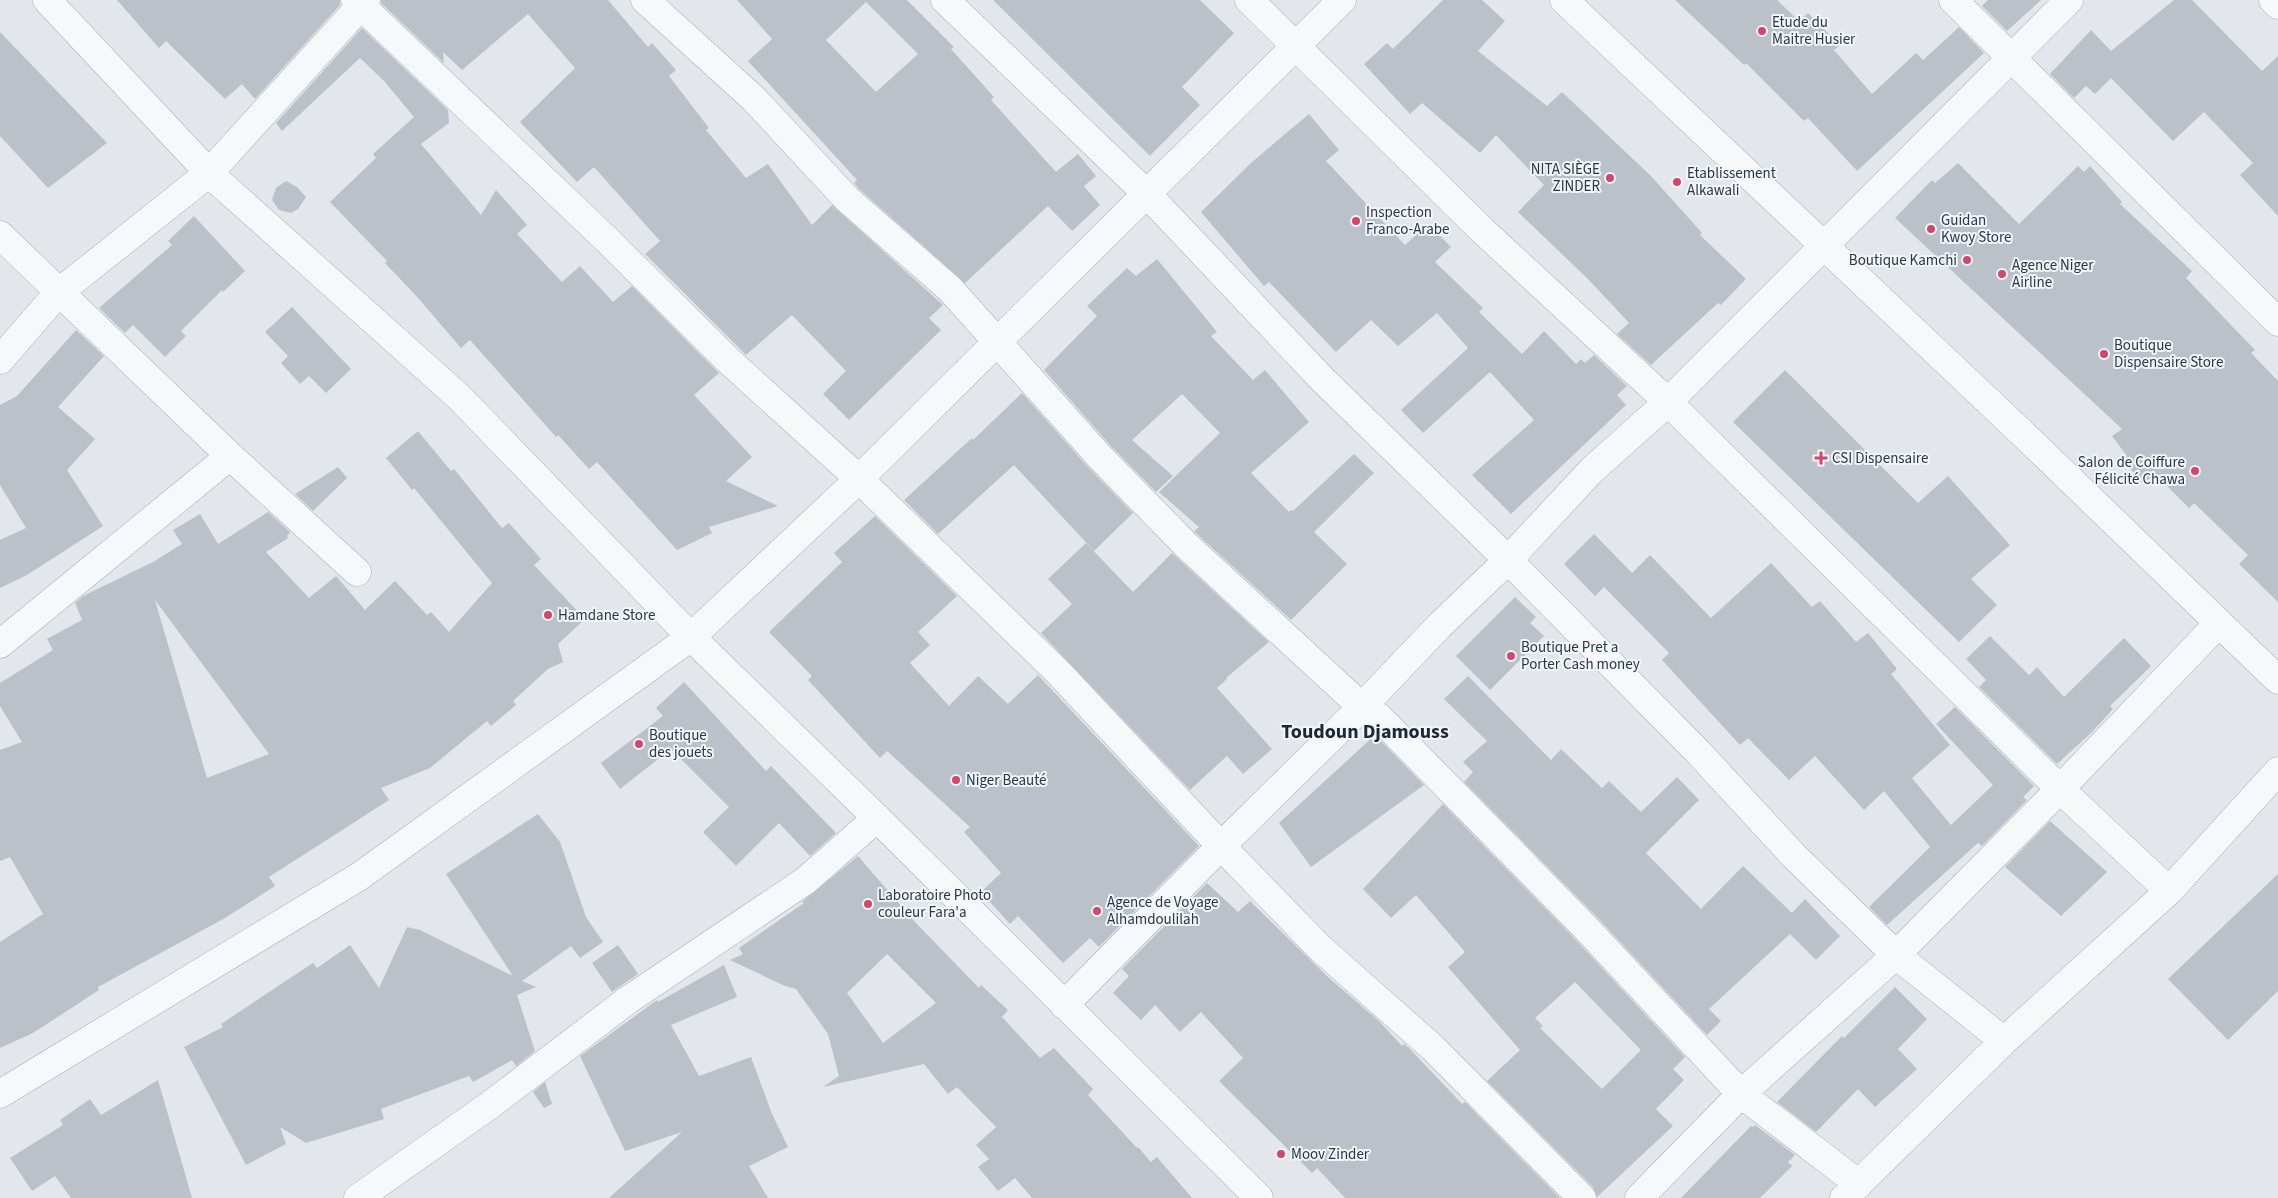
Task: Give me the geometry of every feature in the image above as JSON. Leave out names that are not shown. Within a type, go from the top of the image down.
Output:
[{"type":"street","points":[[47,0],[209,173],[459,398],[691,638],[877,818],[1259,1198]]},
{"type":"street","points":[[645,0],[754,99],[847,199],[950,289],[1099,456],[1186,544],[1362,707],[1379,716],[1585,927],[1741,1094],[1851,1191],[2004,1041],[2170,891],[2278,771]]},
{"type":"street","points":[[945,0],[1148,194],[1322,379],[1508,560],[1699,753],[1793,855],[1896,954],[2004,1041]]},
{"type":"street","points":[[1248,0],[1483,231],[1668,402],[1856,585],[2060,789],[2170,891]]},
{"type":"street","points":[[0,1094],[360,876],[691,638],[859,479],[997,340],[1297,47],[1342,0]]},
{"type":"street","points":[[1564,0],[2278,680]]},
{"type":"street","points":[[1953,0],[2013,57],[2278,322]]},
{"type":"street","points":[[1064,1005],[1220,846],[1362,707],[1439,626],[1508,560],[1592,470],[1668,402],[1825,247],[2069,0]]},
{"type":"street","points":[[2274,0],[2278,4]]},
{"type":"street","points":[[0,360],[58,293],[209,173],[360,2],[605,238],[729,361],[859,479],[1058,672],[1220,846],[1320,948],[1433,1048],[1582,1198]]},
{"type":"street","points":[[0,235],[58,293],[230,456],[357,572]]},
{"type":"street","points":[[0,644],[230,456]]},
{"type":"street","points":[[1640,1198],[1741,1094],[1896,954],[2060,789],[2219,623]]},
{"type":"street","points":[[358,1198],[490,1105],[628,1000],[805,881],[877,818]]},
{"type":"building","points":[[117,0],[340,0],[340,5],[255,99],[242,84],[225,99],[166,41],[159,48]]},
{"type":"building","points":[[381,0],[608,0],[648,47],[652,43],[676,70],[669,76],[709,128],[706,130],[746,178],[768,164],[812,225],[832,205],[943,305],[929,318],[941,330],[849,420],[823,394],[846,371],[792,315],[746,355],[645,254],[660,241],[594,167],[577,182],[520,122],[575,68],[528,14],[462,70],[443,52],[444,63],[381,3]]},
{"type":"building","points":[[737,0],[907,0],[954,47],[951,49],[994,97],[991,100],[1056,172],[1078,154],[1096,176],[1084,186],[1100,205],[1072,231],[1048,206],[965,283],[858,188],[854,183],[857,180],[748,61],[772,39]],"holes":[[[866,2],[918,54],[876,92],[826,40]]]},
{"type":"building","points":[[993,0],[1200,0],[1234,33],[1182,87],[1200,105],[1150,156]]},
{"type":"building","points":[[1443,0],[1482,0],[1505,21],[1478,51],[1547,106],[1562,92],[1651,176],[1702,233],[1700,235],[1746,279],[1721,305],[1718,303],[1651,365],[1617,334],[1629,323],[1589,280],[1518,212],[1544,185],[1496,135],[1480,153],[1422,103],[1410,114],[1364,64],[1387,43],[1393,49]]},
{"type":"building","points":[[1675,0],[1777,0],[1799,21],[1808,13],[1840,45],[1834,50],[1872,94],[1916,53],[1923,60],[1959,27],[1984,53],[1857,171],[1808,118],[1804,121],[1746,63],[1744,65]]},
{"type":"building","points":[[1988,0],[2041,0],[2007,31],[1982,6]]},
{"type":"building","points":[[2174,0],[2192,0],[2262,71],[2278,56],[2278,216],[2240,175],[2253,163],[2204,112],[2173,141],[2111,78],[2095,94],[2086,86],[2074,98],[2050,74],[2091,30],[2111,51]]},
{"type":"building","points":[[362,28],[448,110],[449,123],[421,144],[481,215],[496,190],[527,225],[517,234],[562,282],[580,266],[613,302],[632,286],[719,373],[694,395],[752,457],[726,481],[778,506],[709,527],[712,533],[677,550],[597,462],[589,469],[558,435],[556,437],[470,340],[461,348],[385,263],[387,261],[330,202],[376,158],[373,154],[414,117],[384,81],[360,58],[282,131],[276,123]]},
{"type":"building","points":[[0,32],[107,143],[48,188],[0,136]]},
{"type":"building","points":[[1309,114],[1339,150],[1326,161],[1405,245],[1428,224],[1451,247],[1435,262],[1483,308],[1479,312],[1522,354],[1544,331],[1576,364],[1581,359],[1585,363],[1594,355],[1627,386],[1617,395],[1626,405],[1511,514],[1472,475],[1534,420],[1490,372],[1423,433],[1401,410],[1468,348],[1437,313],[1398,346],[1371,320],[1336,352],[1269,282],[1264,286],[1201,212],[1252,162]]},
{"type":"building","points":[[1958,163],[2019,224],[2078,166],[2084,172],[2090,166],[2122,202],[2120,204],[2192,271],[2186,278],[2255,350],[2251,353],[2278,381],[2278,602],[2239,564],[2248,555],[2194,503],[2189,508],[2155,474],[2143,484],[2123,460],[2127,456],[2112,436],[2122,429],[1895,218],[1932,180],[1935,183]]},
{"type":"building","points":[[286,181],[297,187],[306,197],[298,209],[291,213],[279,210],[272,200],[276,188]]},
{"type":"building","points":[[194,216],[245,271],[223,292],[222,290],[181,331],[186,336],[165,357],[133,325],[125,333],[99,308],[172,245],[168,241]]},
{"type":"building","points":[[1157,259],[1217,332],[1211,336],[1253,380],[1265,370],[1309,422],[1251,473],[1289,512],[1293,511],[1354,454],[1374,473],[1314,532],[1347,564],[1291,620],[1197,534],[1194,531],[1199,527],[1159,492],[1220,433],[1182,394],[1132,440],[1173,476],[1156,492],[1110,445],[1044,370],[1097,316],[1087,306],[1127,268],[1136,276]]},
{"type":"building","points":[[292,307],[351,369],[326,393],[309,376],[300,384],[281,363],[288,356],[265,332]]},
{"type":"building","points":[[76,330],[104,356],[58,407],[95,439],[67,470],[103,526],[27,575],[0,588],[0,540],[26,528],[0,485],[0,405],[17,396]]},
{"type":"building","points":[[1785,370],[1918,503],[1948,476],[2010,545],[1971,579],[1997,605],[1959,642],[1733,422]]},
{"type":"building","points":[[1022,393],[1087,466],[1133,513],[1094,551],[1014,465],[938,534],[904,500],[972,438],[973,440]]},
{"type":"building","points":[[418,431],[451,471],[454,469],[502,528],[509,523],[541,559],[534,565],[585,619],[558,644],[563,662],[548,669],[513,701],[516,705],[491,726],[487,721],[430,768],[381,788],[389,800],[269,877],[275,886],[225,918],[98,987],[99,990],[33,1033],[0,1048],[0,942],[43,914],[10,857],[0,861],[0,750],[22,742],[0,706],[0,683],[53,650],[47,639],[82,620],[75,603],[83,596],[153,562],[182,544],[173,530],[200,514],[218,544],[268,512],[290,532],[287,536],[288,538],[266,552],[309,598],[336,576],[365,610],[395,581],[427,615],[431,612],[449,632],[492,583],[414,488],[412,490],[386,458]],"holes":[[[155,600],[269,754],[207,778]]]},
{"type":"building","points":[[338,467],[347,478],[313,511],[295,494]]},
{"type":"building","points":[[875,516],[957,596],[918,632],[930,645],[910,663],[949,706],[978,676],[1008,704],[1038,675],[1199,846],[1099,947],[1090,938],[1063,963],[1018,916],[1010,924],[981,892],[1001,873],[964,832],[970,827],[887,751],[880,758],[808,680],[812,676],[769,632],[842,562],[834,553]]},
{"type":"building","points":[[1594,534],[1632,573],[1650,555],[1711,618],[1771,563],[1812,607],[1820,601],[1856,642],[1868,633],[1897,669],[1891,674],[1950,745],[1912,778],[1951,825],[1993,785],[1936,724],[1955,707],[2034,786],[2023,797],[2027,800],[1982,846],[1978,843],[1887,925],[1869,907],[1930,847],[1884,791],[1864,810],[1815,756],[1789,780],[1748,738],[1740,745],[1662,660],[1669,653],[1604,587],[1595,596],[1564,564]]},
{"type":"building","points":[[1086,543],[1133,592],[1172,553],[1269,642],[1226,678],[1217,688],[1272,749],[1243,774],[1227,756],[1190,790],[1041,633],[1072,604],[1048,579]]},
{"type":"building","points":[[1515,597],[1536,617],[1530,623],[1544,636],[1490,690],[1456,656]]},
{"type":"building","points":[[1990,636],[2029,675],[2037,667],[2064,697],[2124,638],[2151,666],[2110,706],[2113,709],[2091,733],[2057,764],[1979,687],[1986,680],[1966,659]]},
{"type":"building","points":[[1468,676],[1551,760],[1561,749],[1602,788],[1609,781],[1641,812],[1677,777],[1699,800],[1646,853],[1701,909],[1743,866],[1792,913],[1805,899],[1840,936],[1816,960],[1790,934],[1709,1009],[1721,1021],[1707,1035],[1596,916],[1464,782],[1473,772],[1463,762],[1487,741],[1444,699]]},
{"type":"building","points":[[684,682],[766,771],[771,766],[836,833],[810,856],[779,823],[736,866],[703,832],[729,807],[671,749],[620,789],[601,763],[663,716],[656,708]]},
{"type":"building","points":[[1375,735],[1424,785],[1311,867],[1279,823]]},
{"type":"building","points":[[1443,804],[1574,938],[1685,1057],[1673,1069],[1684,1080],[1656,1109],[1673,1126],[1597,1197],[1593,1187],[1487,1081],[1520,1050],[1448,967],[1465,952],[1416,895],[1391,918],[1363,889]],"holes":[[[1575,982],[1641,1050],[1602,1089],[1540,1028],[1543,1026],[1535,1018]]]},
{"type":"building","points":[[538,814],[560,842],[586,917],[603,942],[580,958],[571,946],[522,981],[536,987],[517,995],[535,1051],[516,1066],[512,1060],[473,1082],[469,1076],[381,1109],[384,1119],[306,1143],[280,1127],[286,1144],[246,1165],[184,1047],[223,1027],[221,1024],[313,963],[317,968],[350,945],[379,988],[407,927],[420,930],[513,976],[446,874]]},
{"type":"building","points":[[2050,821],[2107,872],[2061,916],[2005,867]]},
{"type":"building","points":[[858,856],[915,922],[979,988],[981,985],[1008,1010],[1002,1017],[1040,1058],[1054,1048],[1093,1089],[1088,1095],[1151,1162],[1157,1157],[1192,1198],[1032,1198],[1015,1178],[998,1191],[978,1167],[989,1159],[976,1145],[996,1127],[957,1087],[948,1094],[924,1064],[823,1087],[839,1076],[828,1034],[796,989],[785,986],[730,960],[743,954],[739,948],[804,903],[802,902]],"holes":[[[887,954],[936,1003],[883,1043],[847,993]]]},
{"type":"building","points":[[2278,874],[2278,991],[2228,1040],[2168,979]]},
{"type":"building","points":[[1207,883],[1238,912],[1250,901],[1329,978],[1379,1021],[1402,1046],[1404,1044],[1409,1048],[1462,1104],[1465,1102],[1560,1198],[1345,1198],[1317,1168],[1312,1173],[1219,1081],[1243,1058],[1201,1012],[1180,1032],[1155,1005],[1141,1020],[1113,993],[1129,976],[1122,969]]},
{"type":"building","points":[[618,945],[638,974],[612,992],[592,963]]},
{"type":"building","points":[[724,965],[737,997],[671,1025],[699,1076],[751,1057],[772,1114],[788,1147],[749,1166],[768,1198],[609,1198],[682,1132],[625,1151],[580,1056],[657,1000],[658,1002]]},
{"type":"building","points":[[1895,987],[1927,1019],[1898,1049],[1917,1069],[1875,1107],[1858,1089],[1816,1132],[1777,1102],[1842,1036],[1844,1038]]},
{"type":"building","points":[[158,1080],[192,1198],[71,1198],[55,1176],[32,1191],[10,1158],[63,1125],[60,1120],[90,1099],[101,1115]]},
{"type":"building","points":[[545,1082],[552,1104],[544,1108],[533,1092]]},
{"type":"building","points":[[1755,1125],[1795,1155],[1788,1162],[1792,1166],[1760,1198],[1681,1198],[1751,1126]]},
{"type":"place","name":"Etude du Maitre Husier","points":[[1762,31]]},
{"type":"place","name":"NITA SIÈGE ZINDER","points":[[1610,178]]},
{"type":"place","name":"Etablissement Alkawali","points":[[1677,182]]},
{"type":"place","name":"Inspection Franco-Arabe","points":[[1356,221]]},
{"type":"place","name":"Guidan Kwoy Store","points":[[1931,229]]},
{"type":"place","name":"Boutique Kamchi","points":[[1967,260]]},
{"type":"place","name":"Agence Niger Airline","points":[[2002,274]]},
{"type":"place","name":"Boutique Dispensaire Store","points":[[2104,354]]},
{"type":"place","name":"CSI Dispensaire","points":[[1821,458]]},
{"type":"place","name":"Salon de Coiffure Félicité Chawa","points":[[2195,471]]},
{"type":"place","name":"Hamdane Store","points":[[548,615]]},
{"type":"place","name":"Boutique Pret a Porter Cash money","points":[[1511,656]]},
{"type":"place","name":"Boutique des jouets","points":[[639,744]]},
{"type":"place","name":"Niger Beauté","points":[[956,780]]},
{"type":"place","name":"Laboratoire Photo couleur Fara'a","points":[[868,904]]},
{"type":"place","name":"Agence de Voyage Alhamdoulilah","points":[[1097,911]]},
{"type":"place","name":"Moov Zinder","points":[[1281,1154]]},
{"type":"district","name":"Toudoun Djamouss","points":[[1365,732]]}]
